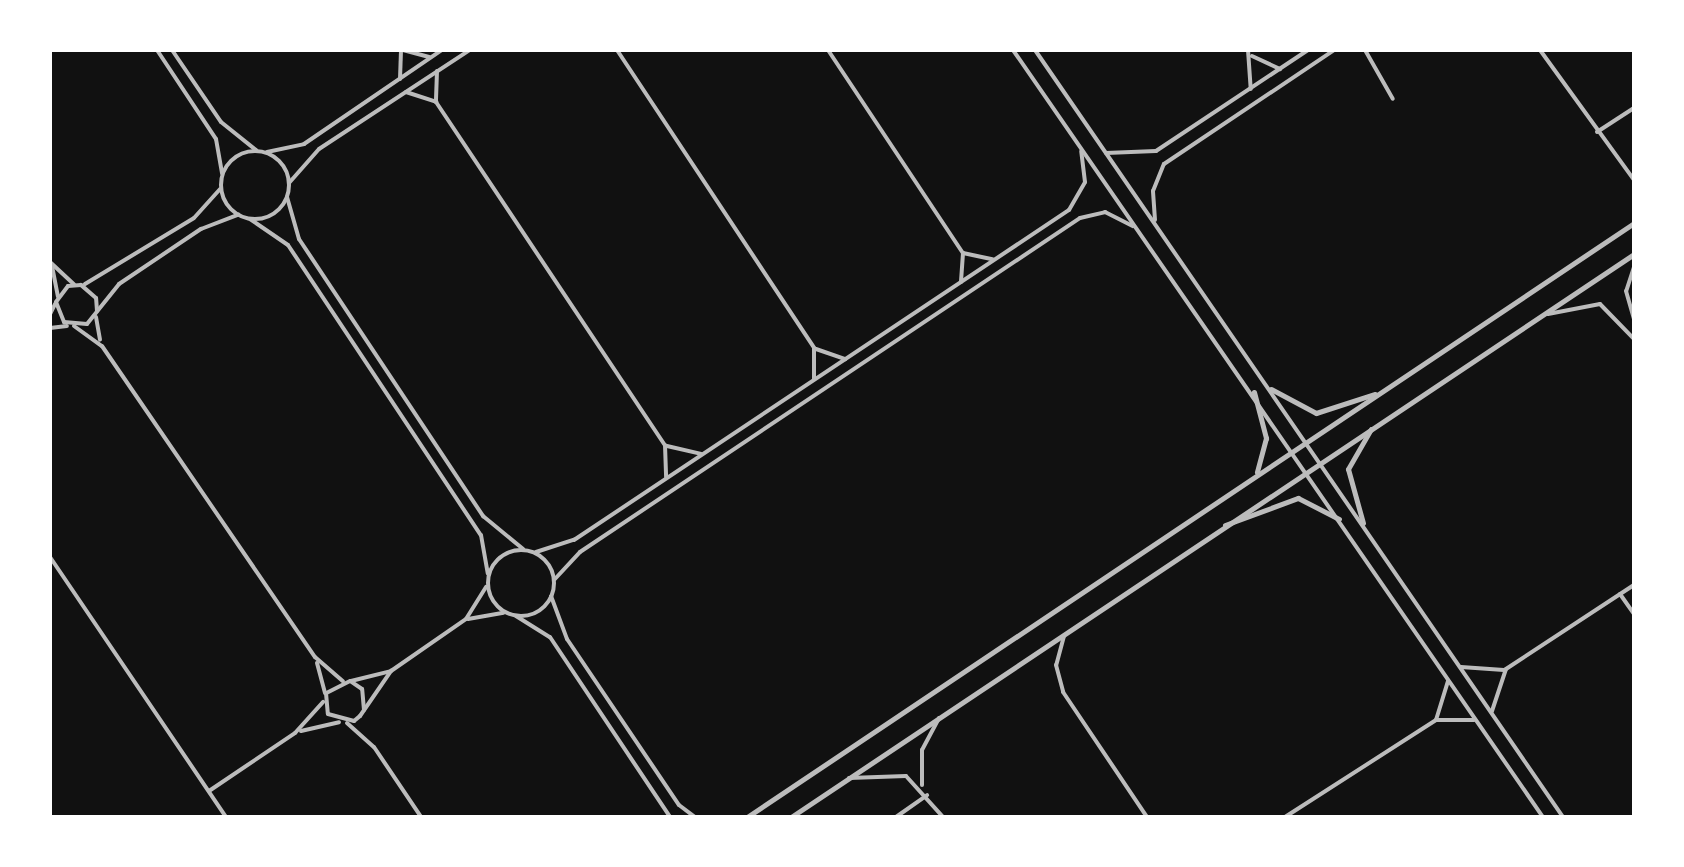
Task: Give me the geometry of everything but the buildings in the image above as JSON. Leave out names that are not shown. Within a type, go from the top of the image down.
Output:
[{"type":"street","points":[[81,285],[194,218],[221,187],[223,175],[216,139],[157,50]]},
{"type":"street","points":[[172,50],[221,122],[282,164],[289,183],[287,197],[299,239],[483,516],[523,549]]},
{"type":"street","points":[[400,79],[402,50],[431,58]]},
{"type":"street","points":[[223,175],[239,155],[304,144],[442,50]]},
{"type":"street","points":[[289,183],[319,149],[470,50]]},
{"type":"street","points":[[617,50],[814,348],[812,381]]},
{"type":"street","points":[[828,50],[963,253],[960,282]]},
{"type":"street","points":[[1013,50],[1254,392],[1543,817]]},
{"type":"street","points":[[1035,50],[1104,153],[1321,458],[1563,817]]},
{"type":"street","points":[[1104,153],[1156,151],[1308,50]]},
{"type":"street","points":[[1156,223],[1153,191],[1164,164],[1334,50]]},
{"type":"street","points":[[1365,50],[1393,99]]},
{"type":"street","points":[[1540,50],[1634,180]]},
{"type":"street","points":[[1249,52],[1251,89]]},
{"type":"street","points":[[1249,52],[1281,69]]},
{"type":"street","points":[[437,71],[436,102],[665,445],[665,479]]},
{"type":"street","points":[[406,92],[436,102]]},
{"type":"street","points":[[1597,132],[1634,108]]},
{"type":"street","points":[[488,573],[504,553],[523,549],[536,552],[574,540],[1078,201],[1086,176],[1080,149]]},
{"type":"street","points":[[221,187],[238,215]]},
{"type":"street","points":[[250,219],[275,213],[287,197]]},
{"type":"street","points":[[516,616],[540,610],[551,596],[554,580],[580,552],[1080,218],[1112,214],[1138,230]]},
{"type":"street","points":[[50,328],[72,326],[96,313],[119,284],[201,229],[238,215],[280,236],[481,535],[488,573],[487,584],[466,619],[391,671],[364,710],[347,723]]},
{"type":"street","points":[[747,817],[1634,223]]},
{"type":"street","points":[[963,253],[995,259]]},
{"type":"street","points":[[791,817],[1305,468],[1634,254]]},
{"type":"street","points":[[51,263],[74,284],[81,285],[96,298],[102,346]]},
{"type":"street","points":[[50,314],[58,296],[51,263]]},
{"type":"street","points":[[1634,267],[1626,291],[1634,319]]},
{"type":"street","points":[[58,296],[74,284]]},
{"type":"street","points":[[56,302],[72,326],[102,346],[315,657],[343,681]]},
{"type":"street","points":[[1541,316],[1600,304],[1634,339]]},
{"type":"street","points":[[814,348],[845,359]]},
{"type":"street","points":[[1271,389],[1316,413],[1383,392]]},
{"type":"street","points":[[1254,392],[1266,438],[1257,473]]},
{"type":"street","points":[[1363,523],[1348,469],[1374,425]]},
{"type":"street","points":[[665,445],[703,454]]},
{"type":"street","points":[[1217,528],[1298,498],[1339,519]]},
{"type":"street","points":[[536,552],[554,580]]},
{"type":"street","points":[[50,557],[226,817]]},
{"type":"street","points":[[487,584],[505,612]]},
{"type":"street","points":[[1461,667],[1506,669],[1634,585]]},
{"type":"street","points":[[1620,594],[1634,614]]},
{"type":"street","points":[[551,596],[567,639],[679,805],[695,817]]},
{"type":"street","points":[[466,619],[505,612],[550,637],[670,817]]},
{"type":"street","points":[[1070,628],[1058,651],[1063,692],[1147,817]]},
{"type":"street","points":[[209,791],[295,733],[324,700],[326,693],[315,657]]},
{"type":"street","points":[[1492,711],[1506,669]]},
{"type":"street","points":[[326,693],[343,681],[391,671]]},
{"type":"street","points":[[1436,720],[1448,679]]},
{"type":"street","points":[[350,681],[362,689],[364,710]]},
{"type":"street","points":[[324,700],[340,722]]},
{"type":"street","points":[[941,716],[922,750],[923,787],[943,817]]},
{"type":"street","points":[[1285,817],[1436,720],[1476,720]]},
{"type":"street","points":[[295,733],[347,723],[374,747],[421,817]]},
{"type":"street","points":[[848,778],[897,774],[923,787]]},
{"type":"street","points":[[896,817],[928,795]]}]
